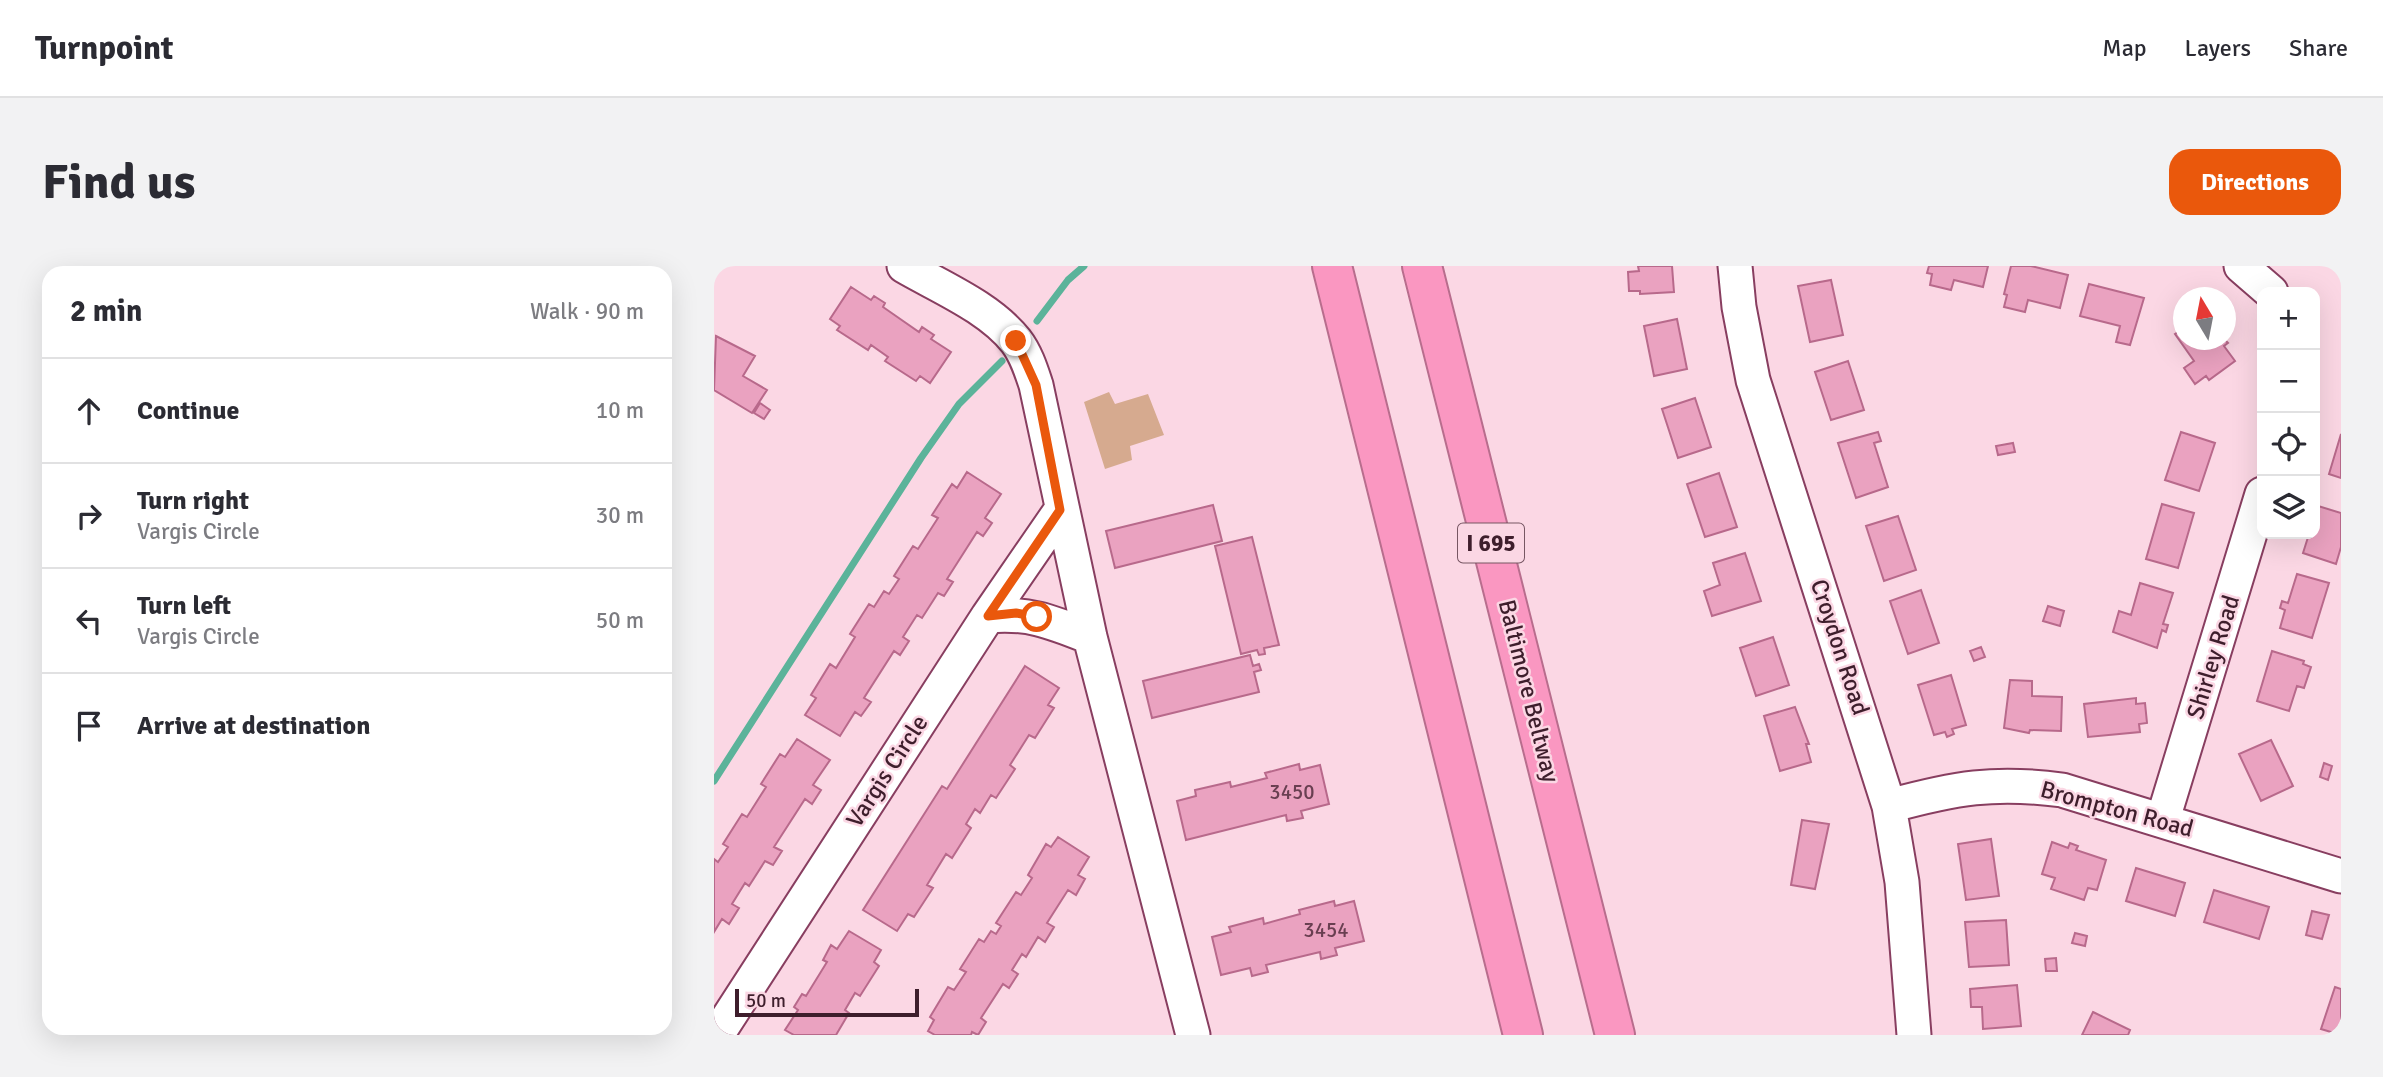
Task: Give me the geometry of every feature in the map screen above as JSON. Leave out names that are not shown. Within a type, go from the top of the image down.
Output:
[{"type":"highway","points":[[1312,266],[1413,588]]},
{"type":"highway","points":[[1332,266],[1523,1035]]},
{"type":"highway","name":"Baltimore Beltway","points":[[1424,266],[1615,1035]]},
{"type":"street","points":[[904,266],[984,313],[1016,341],[1036,385],[1060,510],[1090,637],[1193,1035]]},
{"type":"street","name":"Croydon Road","points":[[1735,266],[1739,307],[1753,380],[1889,806],[1902,882],[1914,1035]]},
{"type":"street","points":[[2241,266],[2265,287]]},
{"type":"street","name":"Vargis Circle","points":[[717,1035],[988,616],[1060,510]]},
{"type":"street","name":"Shirley Road","points":[[2163,819],[2257,510]]},
{"type":"street","points":[[988,616],[1016,613],[1037,617],[1090,637]]},
{"type":"street","name":"Brompton Road","points":[[1889,806],[1950,789],[2023,785],[2062,790],[2341,876]]},
{"type":"shaded area","points":[[1109,392],[1115,404],[1148,394],[1164,435],[1130,446],[1132,460],[1105,469],[1084,402]]},
{"type":"building","points":[[1638,266],[1672,266],[1674,292],[1640,294],[1640,291],[1629,291],[1628,272],[1639,271]]},
{"type":"building","points":[[1929,266],[1988,266],[1983,287],[1954,280],[1951,290],[1930,285],[1932,274],[1927,273]]},
{"type":"building","points":[[2011,266],[2031,266],[2068,275],[2060,308],[2028,300],[2025,312],[2004,307],[2007,295],[2004,294]]},
{"type":"building","points":[[1831,280],[1843,335],[1810,342],[1798,286]]},
{"type":"building","points":[[2089,284],[2144,298],[2130,345],[2116,342],[2120,326],[2080,316]]},
{"type":"building","points":[[851,287],[871,300],[874,296],[885,303],[883,307],[919,332],[922,327],[934,335],[931,339],[951,352],[930,383],[920,376],[916,381],[885,361],[888,357],[871,345],[868,350],[837,330],[840,326],[830,319]]},
{"type":"building","points":[[1677,319],[1687,369],[1654,376],[1644,326]]},
{"type":"building","points":[[716,336],[755,356],[743,376],[767,390],[752,413],[714,390]]},
{"type":"building","points":[[2186,350],[2227,350],[2235,361],[2209,380],[2206,376],[2195,384],[2184,368],[2194,361]]},
{"type":"building","points":[[1848,361],[1864,410],[1831,420],[1815,372]]},
{"type":"building","points":[[1695,398],[1711,447],[1678,458],[1662,409]]},
{"type":"building","points":[[760,403],[770,410],[764,419],[754,413]]},
{"type":"building","points":[[1878,432],[1881,441],[1874,443],[1888,487],[1856,498],[1838,443]]},
{"type":"building","points":[[2181,432],[2215,443],[2199,491],[2165,480]]},
{"type":"building","points":[[2341,434],[2341,478],[2329,474]]},
{"type":"building","points":[[2013,443],[2015,452],[1998,455],[1996,446]]},
{"type":"building","points":[[967,472],[1001,494],[985,518],[992,523],[983,536],[977,532],[947,579],[953,582],[944,596],[938,593],[922,618],[917,615],[903,637],[909,641],[900,655],[894,651],[864,698],[871,702],[861,716],[855,712],[840,736],[805,715],[816,698],[811,695],[830,664],[836,668],[855,637],[850,634],[869,604],[874,607],[884,591],[889,594],[899,579],[894,576],[913,546],[918,549],[938,518],[932,515],[952,484],[957,488]]},
{"type":"building","points":[[1719,473],[1737,527],[1705,537],[1687,484]]},
{"type":"building","points":[[2162,504],[2194,513],[2178,568],[2146,559]]},
{"type":"building","points":[[1213,505],[1222,541],[1115,568],[1106,531]]},
{"type":"building","points":[[2320,507],[2341,513],[2341,547],[2336,564],[2303,553],[2307,539],[2320,539]]},
{"type":"building","points":[[1898,516],[1916,570],[1884,581],[1866,526]]},
{"type":"building","points":[[1252,537],[1279,645],[1264,648],[1265,654],[1259,655],[1257,650],[1241,654],[1215,546]]},
{"type":"building","points":[[1745,553],[1761,601],[1712,616],[1704,591],[1720,585],[1713,563]]},
{"type":"building","points":[[2297,574],[2329,583],[2312,638],[2280,628],[2285,610],[2280,608],[2282,601],[2288,603]]},
{"type":"building","points":[[2140,583],[2173,593],[2163,624],[2168,625],[2166,632],[2162,630],[2157,648],[2113,632],[2119,611],[2131,615]]},
{"type":"building","points":[[1921,590],[1939,643],[1908,654],[1890,601]]},
{"type":"building","points":[[2048,606],[2064,611],[2060,626],[2043,621]]},
{"type":"building","points":[[1773,637],[1789,685],[1756,696],[1740,648]]},
{"type":"building","points":[[1981,647],[1985,657],[1974,661],[1970,651]]},
{"type":"building","points":[[2272,651],[2304,661],[2303,664],[2311,667],[2304,688],[2297,686],[2289,711],[2257,701]]},
{"type":"building","points":[[1250,655],[1253,666],[1259,664],[1261,670],[1254,672],[1259,692],[1152,718],[1143,681]]},
{"type":"building","points":[[1025,666],[1059,688],[1048,705],[1054,708],[1035,738],[1029,735],[1010,765],[1015,769],[996,798],[991,795],[980,813],[975,809],[966,824],[971,828],[952,858],[946,854],[927,885],[933,888],[914,917],[908,914],[897,931],[863,910],[942,786],[947,789]]},
{"type":"building","points":[[1951,675],[1966,725],[1952,729],[1954,734],[1947,737],[1945,732],[1934,735],[1918,685]]},
{"type":"building","points":[[2010,680],[2032,681],[2032,696],[2062,697],[2061,731],[2030,730],[2029,733],[2004,728]]},
{"type":"building","points":[[2136,698],[2136,704],[2145,703],[2147,723],[2139,724],[2140,732],[2088,737],[2084,704]]},
{"type":"building","points":[[1795,707],[1809,744],[1806,744],[1811,762],[1780,771],[1764,716]]},
{"type":"building","points":[[797,739],[830,760],[813,785],[821,790],[812,804],[805,799],[774,847],[782,851],[773,865],[765,861],[749,886],[745,883],[732,904],[739,908],[729,924],[722,919],[714,932],[714,859],[718,862],[728,847],[723,844],[742,814],[747,817],[766,787],[761,784],[780,754],[785,757]]},
{"type":"building","points":[[2271,740],[2293,786],[2261,801],[2239,754]]},
{"type":"building","points":[[2324,763],[2332,766],[2328,780],[2320,777]]},
{"type":"building","points":[[1299,764],[1300,770],[1320,765],[1329,804],[1301,811],[1303,818],[1287,821],[1286,815],[1186,840],[1177,801],[1196,796],[1195,790],[1230,782],[1231,787],[1267,778],[1265,773]]},
{"type":"building","points":[[1802,820],[1829,824],[1815,889],[1791,885]]},
{"type":"building","points":[[1058,837],[1089,857],[1078,875],[1085,879],[1076,895],[1068,890],[1047,923],[1054,927],[1045,942],[1038,937],[1026,957],[1022,954],[1012,970],[1018,974],[1009,988],[1003,984],[981,1018],[986,1022],[978,1035],[972,1032],[971,1035],[935,1035],[928,1031],[934,1020],[930,1017],[948,987],[954,990],[966,972],[960,969],[979,939],[984,942],[991,931],[996,934],[1001,926],[996,923],[1016,892],[1021,895],[1032,878],[1028,875],[1046,844],[1051,847]]},
{"type":"building","points":[[1991,839],[1999,896],[1966,900],[1958,844]]},
{"type":"building","points":[[2052,842],[2068,848],[2070,843],[2078,846],[2076,850],[2106,860],[2097,890],[2088,888],[2084,900],[2051,889],[2055,878],[2042,874]]},
{"type":"building","points":[[2136,868],[2185,883],[2175,916],[2126,901]]},
{"type":"building","points":[[2214,890],[2269,907],[2259,939],[2204,922]]},
{"type":"building","points":[[1334,901],[1335,906],[1354,901],[1364,941],[1335,948],[1337,955],[1321,959],[1320,952],[1266,965],[1268,972],[1252,976],[1250,968],[1221,975],[1212,937],[1231,932],[1229,927],[1263,918],[1264,924],[1300,914],[1299,910]]},
{"type":"building","points":[[2312,911],[2329,915],[2322,939],[2306,935]]},
{"type":"building","points":[[2006,920],[2009,965],[1969,967],[1965,922]]},
{"type":"building","points":[[849,931],[881,950],[874,962],[879,966],[860,996],[855,993],[845,1010],[849,1013],[836,1035],[794,1035],[785,1030],[798,1010],[794,1007],[802,994],[806,996],[827,962],[823,960],[831,945],[837,949]]},
{"type":"building","points":[[2075,933],[2087,936],[2085,946],[2072,943]]},
{"type":"building","points":[[2056,958],[2057,971],[2046,971],[2045,959]]},
{"type":"building","points":[[2017,985],[2021,1026],[1983,1029],[1982,1007],[1971,1007],[1970,989]]},
{"type":"building","points":[[2335,987],[2341,989],[2341,1035],[2321,1029]]},
{"type":"building","points":[[2093,1012],[2130,1030],[2128,1035],[2082,1035]]},
{"type":"waterway","points":[[1037,321],[1068,280],[1084,266]]},
{"type":"waterway","points":[[714,781],[921,458],[959,404],[1002,361]]},
{"type":"route","points":[[1016,341],[1027,360],[1036,385],[1060,510],[988,616],[1016,613],[1037,617]]}]
